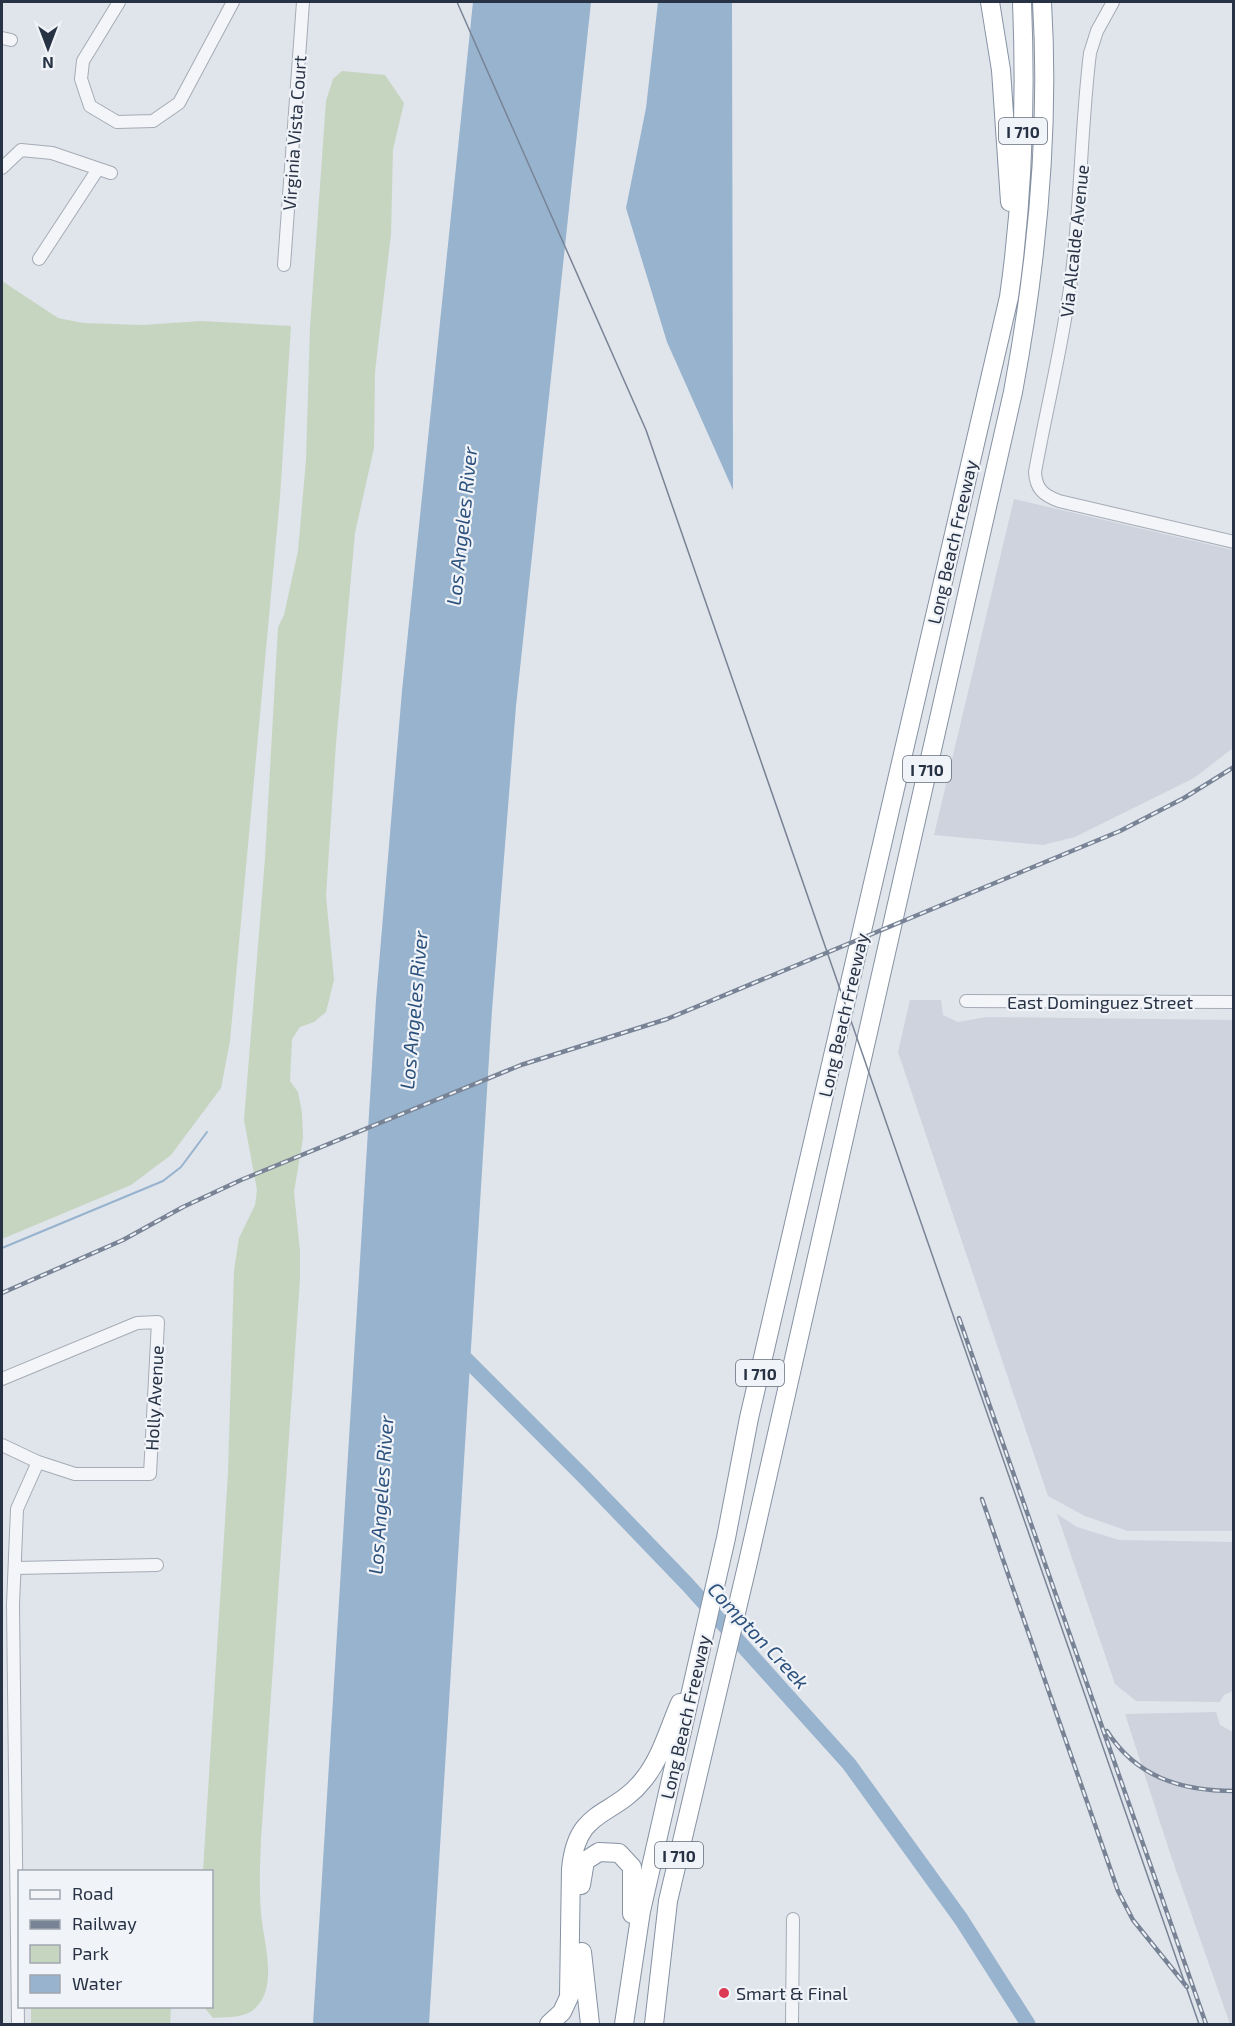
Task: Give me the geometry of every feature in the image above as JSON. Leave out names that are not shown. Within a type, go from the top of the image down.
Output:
[{"type":"highway","points":[[990,2],[1001,70],[1014,260]]},
{"type":"highway","name":"Long Beach Freeway","points":[[624,2025],[628,1985],[641,1911],[726,1538],[749,1418],[997,349],[1014,260],[1023,121],[1022,2]]},
{"type":"highway","name":"Long Beach Freeway","points":[[654,2025],[668,1901],[748,1562],[1013,392],[1031,289],[1039,222],[1045,46],[1042,2]]},
{"type":"highway","points":[[1045,46],[1053,17],[1053,2]]},
{"type":"highway","points":[[549,2025],[562,2012],[569,1997],[571,1869],[573,1849],[579,1834],[588,1822],[644,1779],[695,1672]]},
{"type":"highway","points":[[590,2025],[581,1936],[581,1871],[585,1861],[599,1852],[619,1853],[632,1867],[634,1879],[628,1985]]},
{"type":"street","points":[[119,2],[83,61],[81,79],[90,106],[117,122],[153,121],[179,103],[233,2]]},
{"type":"street","name":"Virginia Vista Court","points":[[284,265],[303,2]]},
{"type":"street","name":"Via Alcalde Avenue","points":[[1113,2],[1097,31],[1090,54],[1079,215],[1072,276],[1061,349],[1035,472],[1036,483],[1047,496],[1059,501],[1233,542]]},
{"type":"street","points":[[2,168],[21,150],[52,153],[111,173]]},
{"type":"street","points":[[39,259],[98,169]]},
{"type":"street","name":"East Dominguez Street","points":[[966,1001],[1233,1002]]},
{"type":"street","name":"Holly Avenue","points":[[2,1379],[137,1323],[158,1322],[150,1474],[75,1474],[38,1462]]},
{"type":"street","points":[[2,1445],[38,1462],[20,1497],[17,1509],[14,1605],[18,2025]]},
{"type":"street","points":[[2,1542],[16,1542]]},
{"type":"street","points":[[16,1568],[157,1565]]},
{"type":"street","points":[[2,1799],[15,1799]]},
{"type":"street","points":[[792,2025],[793,1919]]},
{"type":"shaded area","points":[[1014,499],[1233,550],[1233,748],[1194,778],[1075,837],[1043,845],[934,835]]},
{"type":"shaded area","points":[[910,1000],[941,1000],[943,1015],[958,1022],[987,1017],[1233,1020],[1233,1531],[1128,1531],[1085,1516],[1048,1496],[898,1052]]},
{"type":"shaded area","points":[[1057,1514],[1077,1527],[1119,1540],[1233,1542],[1233,1691],[1224,1695],[1220,1702],[1136,1701],[1115,1684]]},
{"type":"shaded area","points":[[1216,1712],[1220,1725],[1233,1732],[1233,2024],[1230,2024],[1170,1853],[1125,1714]]},
{"type":"green space","points":[[342,71],[385,75],[404,103],[393,149],[391,234],[375,372],[374,448],[355,533],[336,744],[326,896],[334,980],[326,1012],[314,1022],[300,1027],[292,1039],[290,1081],[298,1092],[303,1138],[294,1192],[300,1251],[300,1279],[261,1839],[260,1904],[268,1977],[261,2001],[249,2013],[213,2018],[205,2008],[213,2008],[213,1870],[203,1870],[228,1473],[234,1271],[239,1238],[255,1205],[257,1190],[244,1120],[265,858],[278,627],[284,615],[298,551],[306,460],[310,327],[326,101],[333,79]]},
{"type":"green space","points":[[2,281],[58,318],[83,323],[142,325],[201,321],[291,326],[280,497],[230,1041],[221,1088],[171,1155],[131,1185],[2,1239]]},
{"type":"green space","points":[[31,2008],[171,2008],[170,2024],[31,2024]]},
{"type":"water","name":"Los Angeles River","points":[[473,2],[591,2],[516,706],[492,1010],[429,2024],[313,2024],[376,1000],[402,691]]},
{"type":"water","points":[[658,2],[732,2],[733,490],[667,342],[626,208],[646,108]]},
{"type":"waterway","points":[[2,1248],[163,1181],[181,1167],[207,1132]]},
{"type":"waterway","name":"Compton Creek","points":[[456,1349],[687,1584],[849,1764],[961,1919],[1028,2024]]},
{"type":"tram line","points":[[457,2],[646,430],[1199,2024]]},
{"type":"railway","points":[[2,1293],[123,1240],[183,1207],[241,1180],[521,1065],[667,1019],[1120,831],[1184,798],[1234,767]]},
{"type":"railway","points":[[959,1318],[1206,2024]]},
{"type":"railway","points":[[982,1499],[1118,1891],[1133,1920],[1187,1987]]},
{"type":"railway","points":[[1107,1731],[1132,1760],[1162,1778],[1196,1788],[1234,1791]]},
{"type":"place","name":"Smart & Final","points":[[724,1993]]}]
